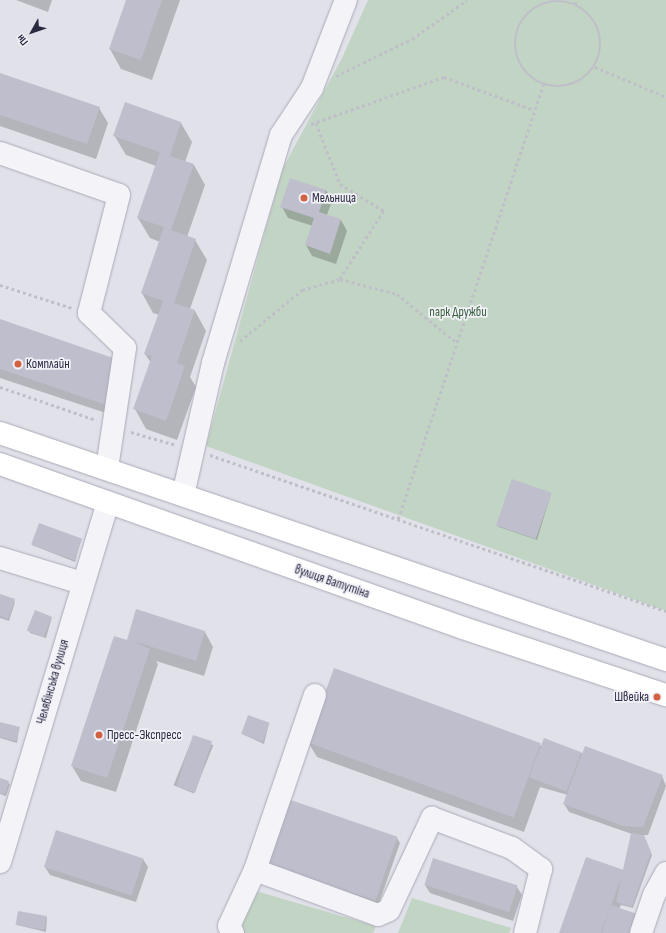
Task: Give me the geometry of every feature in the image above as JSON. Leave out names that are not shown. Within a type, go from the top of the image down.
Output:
[{"type":"main road","points":[[0,433],[666,660]]},
{"type":"main road","name":"вулиця Ватутіна","points":[[0,464],[464,628],[666,695]]},
{"type":"street","points":[[183,495],[213,363],[281,135],[312,88],[346,0]]},
{"type":"street","points":[[0,153],[119,195],[89,313],[125,348],[106,468]]},
{"type":"street","name":"Челябінська вулиця","points":[[0,862],[82,583],[108,503]]},
{"type":"street","points":[[0,558],[82,583]]},
{"type":"street","points":[[233,933],[229,926],[255,870],[315,695]]},
{"type":"street","points":[[255,870],[378,915],[389,910],[432,818],[512,848],[541,869],[524,933]]},
{"type":"street","points":[[641,933],[654,895],[666,873]]},
{"type":"path","points":[[312,88],[412,39],[467,0]]},
{"type":"path","points":[[575,5],[576,0]]},
{"type":"path","points":[[548,2],[575,5],[596,24],[601,38],[595,67],[572,85],[543,84],[531,78],[516,55],[518,28],[530,12],[548,2]]},
{"type":"path","points":[[595,67],[666,97]]},
{"type":"path","points":[[309,125],[444,77],[534,110]]},
{"type":"path","points":[[398,519],[543,84]]},
{"type":"path","points":[[316,123],[340,184],[384,211],[340,279]]},
{"type":"path","points":[[236,343],[302,290],[340,279],[397,294],[457,343]]},
{"type":"path","points":[[0,285],[89,313]]},
{"type":"path","points":[[220,457],[666,611]]},
{"type":"green space","name":"парк Дружби","points":[[368,0],[666,0],[666,611],[206,446],[282,170],[342,58]]},
{"type":"green space","points":[[252,890],[376,926],[373,933],[240,933]]},
{"type":"green space","points":[[412,898],[511,928],[509,933],[398,933]]},
{"type":"building","points":[[126,0],[162,0],[141,60],[109,49]]},
{"type":"building","points":[[0,73],[100,107],[87,144],[0,115]]},
{"type":"building","points":[[125,102],[181,122],[170,156],[194,164],[171,230],[196,239],[174,303],[195,310],[177,363],[185,366],[166,421],[133,409],[152,356],[144,354],[163,301],[141,293],[164,227],[137,218],[160,152],[113,136]]},
{"type":"building","points":[[290,178],[326,190],[319,212],[341,219],[330,254],[305,245],[314,218],[280,207]]},
{"type":"building","points":[[0,319],[121,361],[106,405],[0,369]]},
{"type":"building","points":[[512,479],[552,493],[536,539],[496,525]]},
{"type":"building","points":[[39,523],[82,539],[74,560],[31,545]]},
{"type":"building","points":[[0,594],[15,599],[8,619],[0,616]]},
{"type":"building","points":[[136,609],[205,631],[196,661],[133,641],[150,649],[107,778],[71,766],[114,636],[127,640]]},
{"type":"building","points":[[35,610],[52,617],[43,637],[27,630]]},
{"type":"building","points":[[334,668],[541,743],[514,817],[307,742]]},
{"type":"building","points":[[248,715],[270,723],[263,742],[241,734]]},
{"type":"building","points":[[0,722],[20,727],[16,741],[0,737]]},
{"type":"building","points":[[193,735],[212,741],[195,793],[176,786]]},
{"type":"building","points":[[544,738],[581,752],[566,792],[529,777]]},
{"type":"building","points":[[585,746],[663,775],[643,827],[623,826],[563,804]]},
{"type":"building","points":[[0,778],[9,781],[5,794],[0,793]]},
{"type":"building","points":[[282,797],[397,837],[375,901],[260,861]]},
{"type":"building","points":[[56,830],[143,858],[131,896],[44,867]]},
{"type":"building","points":[[631,833],[644,835],[651,852],[632,907],[616,902]]},
{"type":"building","points":[[586,857],[624,870],[601,933],[559,933]]},
{"type":"building","points":[[433,858],[518,886],[509,912],[424,885]]},
{"type":"building","points":[[611,905],[640,915],[634,933],[602,933]]},
{"type":"building","points":[[18,911],[47,916],[44,930],[16,925]]},
{"type":"place","name":"Мельница","points":[[304,198]]},
{"type":"place","name":"Комплайн","points":[[18,364]]},
{"type":"place","name":"Швейка","points":[[657,697]]},
{"type":"place","name":"Пресс-Экспресс","points":[[99,735]]}]
